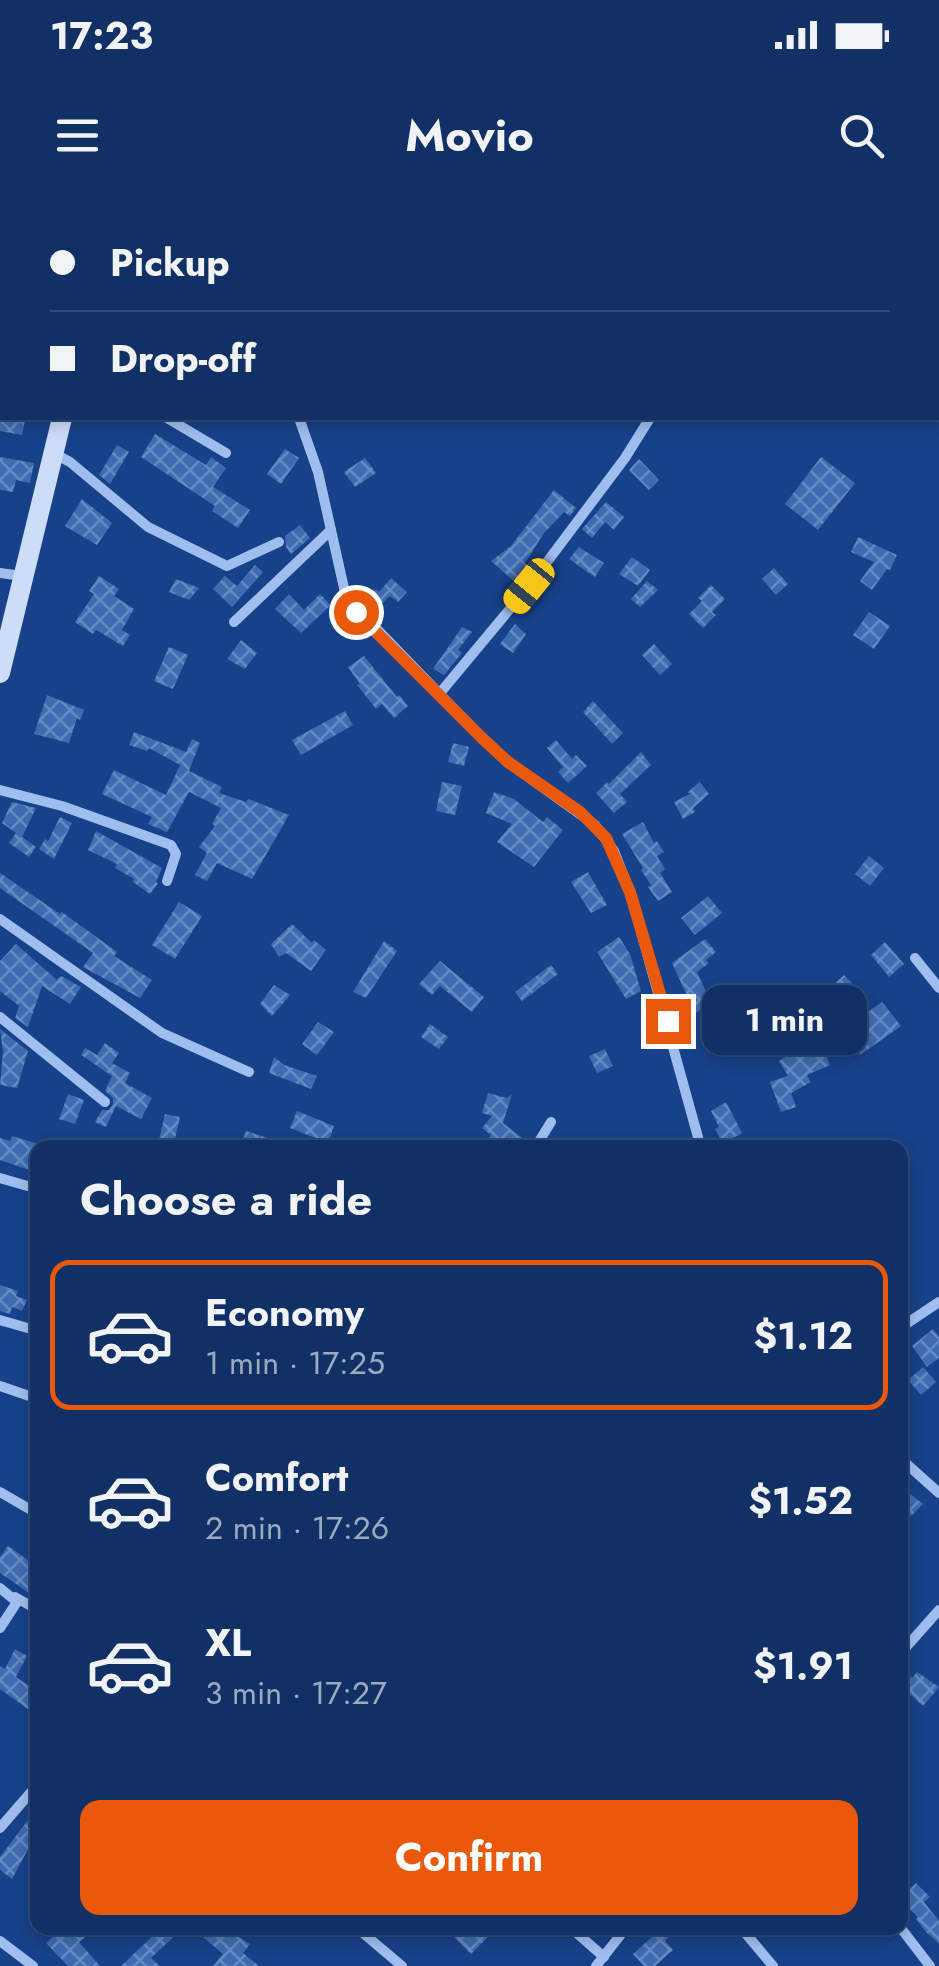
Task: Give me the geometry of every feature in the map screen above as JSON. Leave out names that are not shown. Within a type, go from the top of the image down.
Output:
[{"type":"main road","points":[[0,673],[58,420]]},
{"type":"street","points":[[170,420],[226,453]]},
{"type":"street","points":[[300,420],[318,472],[346,598],[508,762],[596,825],[614,851],[630,892],[699,1140]]},
{"type":"street","points":[[440,694],[529,586],[649,420]]},
{"type":"street","points":[[52,453],[70,462],[148,528],[227,566],[279,542]]},
{"type":"street","points":[[234,622],[331,530]]},
{"type":"street","points":[[0,572],[22,576]]},
{"type":"street","points":[[0,790],[62,806],[171,845],[176,854],[167,881]]},
{"type":"street","points":[[0,919],[162,1033],[249,1072]]},
{"type":"street","points":[[915,958],[939,988]]},
{"type":"street","points":[[0,1017],[106,1102]]},
{"type":"street","points":[[539,1140],[550,1122]]},
{"type":"street","points":[[0,1178],[30,1187]]},
{"type":"street","points":[[908,1323],[939,1302]]},
{"type":"street","points":[[0,1320],[30,1329]]},
{"type":"street","points":[[0,1386],[30,1396]]},
{"type":"street","points":[[908,1465],[939,1494]]},
{"type":"street","points":[[0,1492],[30,1509]]},
{"type":"street","points":[[0,1588],[30,1605]]},
{"type":"street","points":[[0,1628],[14,1608],[15,1597]]},
{"type":"street","points":[[908,1645],[939,1610]]},
{"type":"street","points":[[0,1828],[30,1793]]},
{"type":"street","points":[[365,1935],[402,1966]]},
{"type":"street","points":[[577,1935],[600,1961],[620,1935]]},
{"type":"street","points":[[748,1935],[773,1966]]},
{"type":"street","points":[[906,1935],[930,1966]]},
{"type":"street","points":[[0,1942],[15,1960],[32,1966]]},
{"type":"building","points":[[0,420],[25,420],[22,435],[0,431]]},
{"type":"building","points":[[155,434],[206,465],[211,457],[226,468],[213,487],[250,510],[238,528],[212,511],[215,506],[141,457]]},
{"type":"building","points":[[117,445],[129,452],[110,484],[99,475]]},
{"type":"building","points":[[285,449],[299,458],[281,484],[267,474]]},
{"type":"building","points":[[0,457],[34,463],[30,483],[16,480],[13,492],[0,490]]},
{"type":"building","points":[[821,457],[855,483],[818,530],[785,504]]},
{"type":"building","points":[[365,458],[376,473],[355,487],[344,472]]},
{"type":"building","points":[[639,459],[659,480],[649,490],[629,470]]},
{"type":"building","points":[[554,490],[576,508],[570,516],[564,512],[544,533],[525,563],[531,569],[517,584],[491,561],[511,546]]},
{"type":"building","points":[[82,499],[112,523],[97,545],[65,526]]},
{"type":"building","points":[[606,502],[624,517],[614,530],[605,522],[592,538],[582,529]]},
{"type":"building","points":[[300,525],[310,538],[291,554],[285,536]]},
{"type":"building","points":[[858,537],[897,555],[890,570],[872,590],[860,581],[874,562],[851,552]]},
{"type":"building","points":[[579,547],[604,563],[595,577],[569,559]]},
{"type":"building","points":[[632,557],[650,570],[638,586],[619,574]]},
{"type":"building","points":[[255,565],[263,572],[232,607],[213,589],[225,576],[237,586]]},
{"type":"building","points":[[774,568],[788,584],[776,595],[762,579]]},
{"type":"building","points":[[99,576],[119,589],[114,596],[134,609],[122,630],[130,635],[123,646],[75,622],[94,594],[89,591]]},
{"type":"building","points":[[391,578],[407,592],[398,602],[390,596],[372,612],[367,597],[376,589],[379,592]]},
{"type":"building","points":[[176,579],[199,588],[189,600],[169,592]]},
{"type":"building","points":[[647,581],[658,590],[640,607],[631,599]]},
{"type":"building","points":[[711,585],[725,599],[703,628],[689,614]]},
{"type":"building","points":[[289,594],[304,610],[320,594],[331,605],[301,633],[275,609]]},
{"type":"building","points":[[869,612],[890,626],[874,649],[853,635]]},
{"type":"building","points":[[515,624],[526,634],[513,653],[500,644]]},
{"type":"building","points":[[462,627],[472,632],[458,650],[462,653],[444,675],[433,669]]},
{"type":"building","points":[[241,640],[257,653],[245,669],[227,659]]},
{"type":"building","points":[[654,644],[672,664],[660,675],[642,655]]},
{"type":"building","points":[[169,647],[188,655],[173,689],[154,681]]},
{"type":"building","points":[[364,656],[408,706],[394,718],[382,704],[376,709],[348,667]]},
{"type":"building","points":[[47,695],[84,710],[80,720],[77,718],[69,743],[34,734]]},
{"type":"building","points":[[593,701],[623,733],[612,744],[583,712]]},
{"type":"building","points":[[345,711],[353,725],[301,755],[292,740]]},
{"type":"building","points":[[134,732],[186,752],[192,739],[200,743],[189,771],[222,787],[219,793],[289,815],[252,879],[217,863],[207,881],[195,875],[207,853],[199,847],[215,826],[212,824],[221,808],[189,792],[167,832],[148,824],[152,817],[102,794],[114,770],[166,795],[180,765],[149,748],[147,751],[129,745]]},
{"type":"building","points":[[556,740],[572,759],[576,755],[587,766],[568,783],[558,772],[563,767],[547,748]]},
{"type":"building","points":[[453,743],[469,747],[464,766],[448,762]]},
{"type":"building","points":[[641,752],[651,765],[620,794],[627,802],[614,813],[596,793]]},
{"type":"building","points":[[442,782],[462,786],[455,815],[436,811]]},
{"type":"building","points":[[700,782],[709,794],[693,808],[695,812],[683,819],[674,802],[690,794]]},
{"type":"building","points":[[494,792],[514,799],[543,822],[547,817],[563,830],[534,867],[497,842],[512,824],[486,813]]},
{"type":"building","points":[[12,802],[36,808],[22,837],[36,847],[29,857],[9,843],[16,833],[2,823]]},
{"type":"building","points":[[60,817],[72,823],[54,859],[39,849],[45,839],[48,841]]},
{"type":"building","points":[[643,822],[654,843],[657,841],[664,852],[657,856],[665,869],[660,873],[672,892],[658,901],[622,834]]},
{"type":"building","points":[[96,831],[162,868],[158,884],[150,894],[115,868],[117,864],[88,850]]},
{"type":"building","points":[[869,856],[884,868],[870,886],[855,874]]},
{"type":"building","points":[[588,872],[607,905],[591,913],[571,882]]},
{"type":"building","points":[[0,873],[62,912],[117,952],[114,956],[152,980],[140,998],[83,967],[93,953],[0,888]]},
{"type":"building","points":[[708,896],[722,913],[695,935],[681,918]]},
{"type":"building","points":[[179,902],[202,916],[175,959],[152,945]]},
{"type":"building","points":[[292,924],[326,950],[311,971],[286,953],[279,957],[271,944]]},
{"type":"building","points":[[619,937],[630,954],[641,991],[626,999],[597,952]]},
{"type":"building","points":[[705,939],[716,952],[697,972],[711,1003],[691,1016],[682,1002],[688,998],[672,963]]},
{"type":"building","points":[[384,941],[397,951],[366,998],[353,992]]},
{"type":"building","points":[[885,942],[904,964],[889,977],[871,955]]},
{"type":"building","points":[[16,944],[57,980],[61,976],[81,987],[70,1004],[42,986],[28,1027],[15,1018],[19,1006],[0,991],[0,961]]},
{"type":"building","points":[[440,961],[484,997],[472,1012],[440,986],[432,995],[419,984]]},
{"type":"building","points":[[551,965],[558,974],[522,1001],[515,992]]},
{"type":"building","points":[[844,975],[852,983],[822,1012],[808,996],[824,983],[829,989]]},
{"type":"building","points":[[274,985],[290,995],[272,1016],[260,1004]]},
{"type":"building","points":[[882,1002],[901,1026],[860,1055],[844,1029]]},
{"type":"building","points":[[778,1007],[799,1025],[783,1045],[767,1033],[762,1039],[753,1030]]},
{"type":"building","points":[[318,1022],[334,1032],[317,1055],[302,1044]]},
{"type":"building","points":[[430,1024],[448,1037],[439,1049],[421,1037]]},
{"type":"building","points":[[0,1029],[28,1051],[17,1088],[0,1085]]},
{"type":"building","points":[[105,1043],[119,1053],[112,1063],[130,1073],[125,1083],[152,1098],[141,1119],[116,1106],[106,1127],[95,1122],[102,1110],[109,1110],[113,1104],[113,1098],[105,1091],[112,1076],[81,1055],[85,1048],[97,1055]]},
{"type":"building","points":[[822,1046],[830,1065],[807,1075],[811,1082],[791,1093],[796,1107],[781,1112],[770,1082],[788,1076],[779,1061],[794,1052],[797,1057]]},
{"type":"building","points":[[605,1049],[613,1066],[597,1073],[589,1056]]},
{"type":"building","points":[[274,1057],[284,1065],[317,1076],[311,1089],[269,1073]]},
{"type":"building","points":[[488,1093],[507,1098],[512,1094],[503,1123],[525,1140],[488,1140],[491,1135],[482,1128],[492,1116],[482,1113]]},
{"type":"building","points":[[68,1094],[84,1100],[75,1124],[59,1119]]},
{"type":"building","points":[[726,1102],[742,1133],[721,1140],[711,1111]]},
{"type":"building","points":[[297,1111],[334,1126],[329,1140],[290,1128]]},
{"type":"building","points":[[165,1114],[180,1117],[175,1140],[159,1140]]},
{"type":"building","points":[[246,1131],[274,1140],[243,1140]]},
{"type":"building","points":[[12,1136],[30,1142],[30,1170],[0,1160],[0,1138],[10,1141]]},
{"type":"building","points":[[0,1285],[18,1291],[16,1296],[27,1300],[22,1311],[12,1307],[10,1314],[0,1311]]},
{"type":"building","points":[[933,1329],[939,1337],[939,1358],[927,1367],[912,1346]]},
{"type":"building","points":[[923,1367],[936,1382],[921,1395],[908,1380]]},
{"type":"building","points":[[908,1492],[923,1504],[908,1519]]},
{"type":"building","points":[[8,1546],[30,1561],[30,1594],[0,1573],[0,1557]]},
{"type":"building","points":[[15,1649],[27,1656],[16,1677],[30,1687],[29,1710],[0,1689],[0,1666],[5,1669]]},
{"type":"building","points":[[917,1672],[939,1687],[923,1706],[908,1692],[908,1675],[912,1678]]},
{"type":"building","points":[[30,1821],[30,1846],[12,1879],[0,1870],[0,1857]]},
{"type":"building","points":[[916,1883],[930,1897],[924,1902],[939,1921],[939,1943],[908,1907],[908,1891]]},
{"type":"building","points":[[56,1935],[88,1935],[79,1942],[100,1966],[68,1966],[46,1943]]},
{"type":"building","points":[[154,1935],[176,1935],[151,1958],[160,1966],[121,1966]]},
{"type":"building","points":[[235,1935],[250,1944],[243,1953],[259,1966],[213,1966],[223,1954],[203,1937]]},
{"type":"building","points":[[452,1935],[488,1937],[471,1954]]},
{"type":"building","points":[[654,1935],[671,1935],[665,1941],[673,1950],[655,1966],[644,1966],[633,1954]]},
{"type":"route","points":[[356,612],[508,762],[580,812],[606,838],[630,892],[668,1021]]}]
